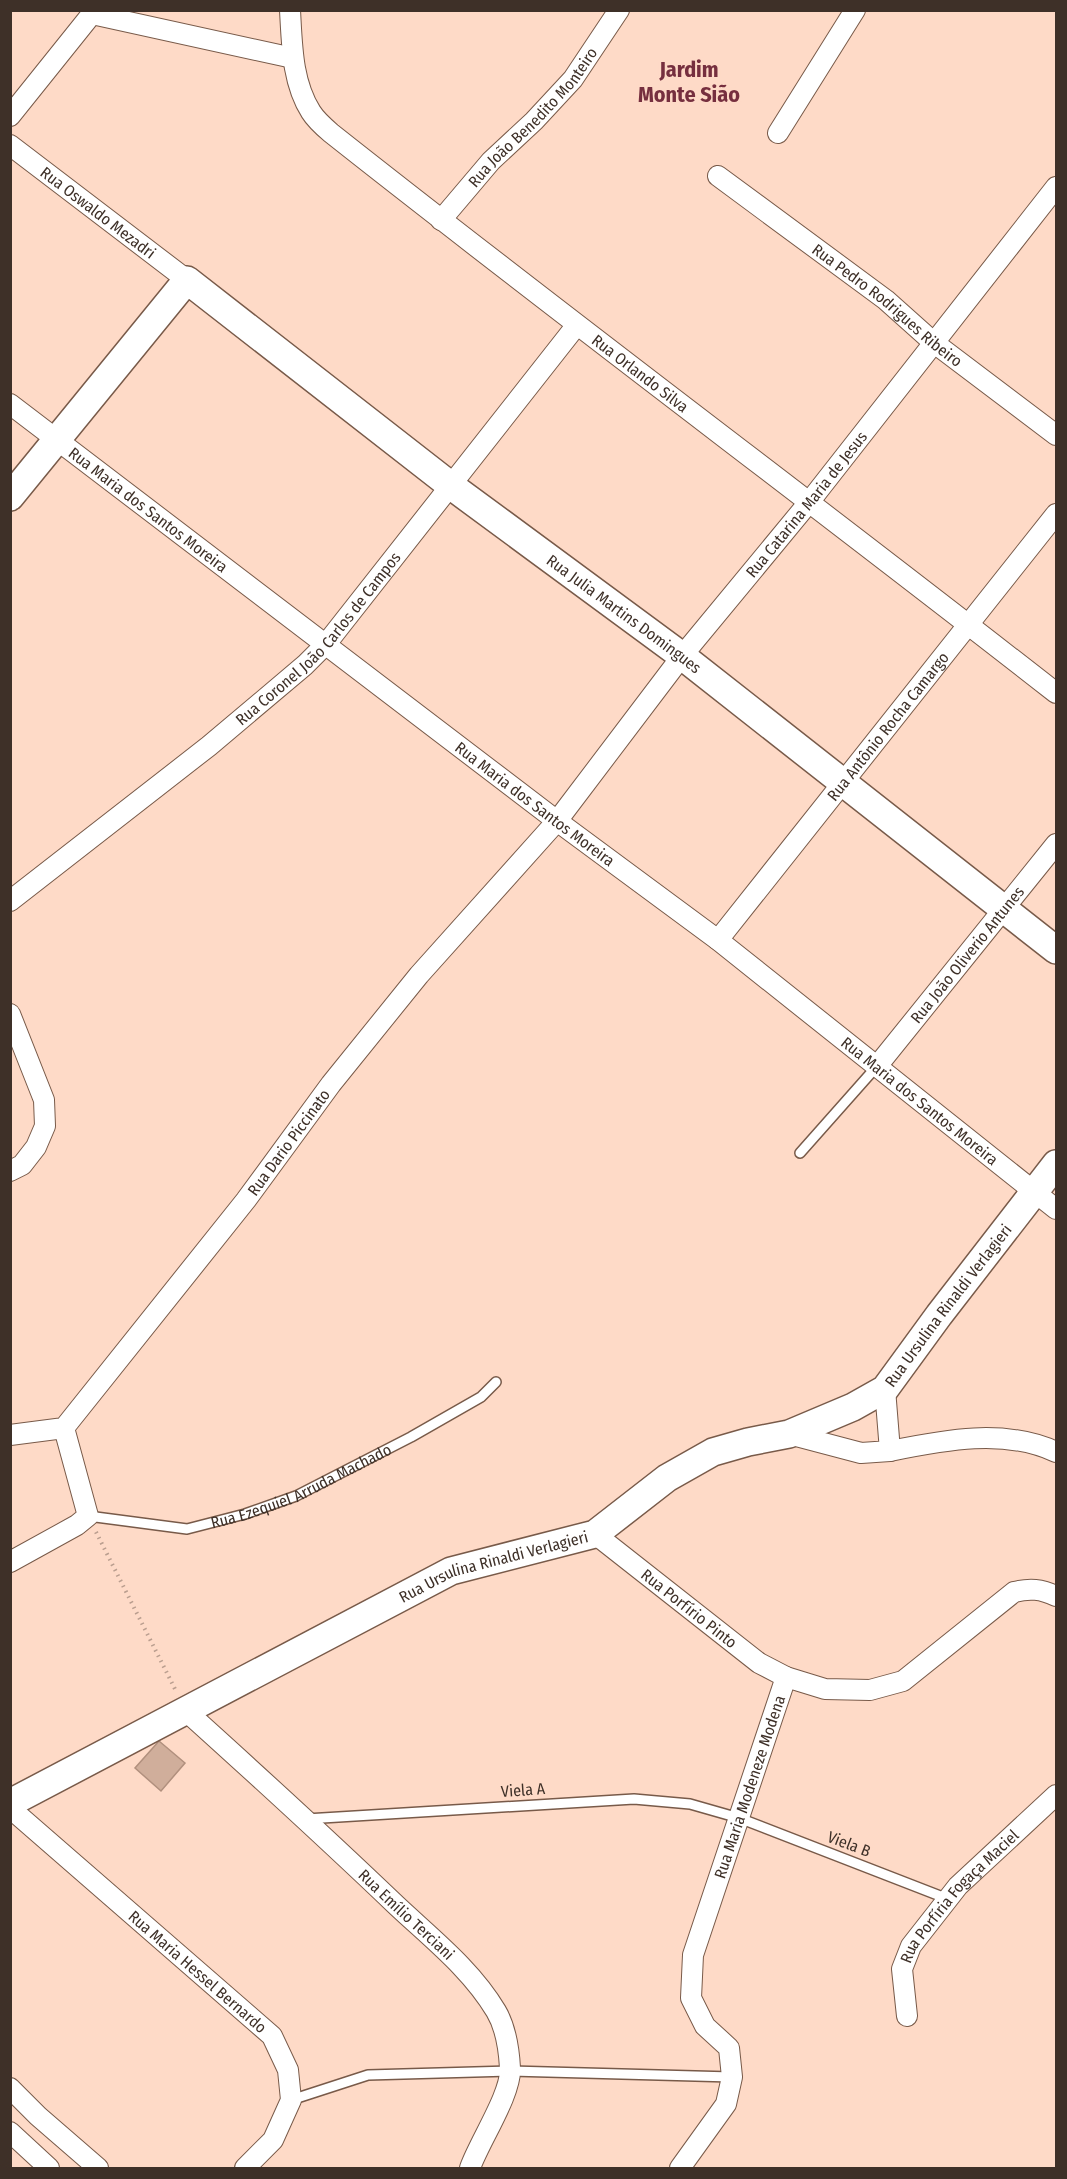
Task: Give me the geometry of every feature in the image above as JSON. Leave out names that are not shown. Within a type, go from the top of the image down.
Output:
[{"type":"main road","points":[[10,497],[187,280]]},
{"type":"main road","name":"Rua Julia Martins Domingues","points":[[187,280],[450,485],[682,656],[1056,950]]},
{"type":"main road","name":"Rua Ursulina Rinaldi Verlagieri","points":[[10,1805],[451,1571],[595,1534],[668,1478],[713,1452],[789,1434],[853,1407],[885,1389],[1056,1164]]},
{"type":"street","name":"Rua Orlando Silva","points":[[290,10],[293,58],[301,90],[312,113],[330,133],[576,326],[810,501],[1056,693]]},
{"type":"street","name":"Rua João Benedito Monteiro","points":[[441,220],[491,161],[534,121],[573,79],[619,10]]},
{"type":"street","points":[[778,133],[855,10]]},
{"type":"street","points":[[10,116],[94,12],[293,58]]},
{"type":"street","name":"Rua Oswaldo Mezadri","points":[[10,145],[187,280]]},
{"type":"street","name":"Rua Pedro Rodrigues Ribeiro","points":[[718,176],[886,300],[933,342],[1056,435]]},
{"type":"street","name":"Rua Catarina Maria de Jesus","points":[[557,821],[682,656],[810,501],[1056,188]]},
{"type":"street","name":"Rua Coronel João Carlos de Campos","points":[[10,902],[209,746],[326,644],[576,326]]},
{"type":"street","name":"Rua Maria dos Santos Moreira","points":[[10,404],[557,821],[718,940],[878,1065],[1056,1209]]},
{"type":"street","name":"Rua Antônio Rocha Camargo","points":[[718,940],[1056,514]]},
{"type":"street","name":"Rua Dario Piccinato","points":[[64,1428],[246,1200],[331,1084],[419,975],[557,821]]},
{"type":"street","name":"Rua João Oliverio Antunes","points":[[878,1065],[1056,844]]},
{"type":"street","points":[[10,1014],[44,1100],[45,1126],[36,1147],[22,1165],[10,1171]]},
{"type":"street","points":[[885,1389],[890,1450]]},
{"type":"street","points":[[10,1435],[64,1428],[88,1516],[77,1525],[10,1562]]},
{"type":"street","points":[[789,1434],[861,1453],[947,1440],[998,1438],[1043,1446],[1056,1452]]},
{"type":"street","name":"Rua Porfírio Pinto","points":[[595,1534],[759,1663],[786,1677]]},
{"type":"street","name":"Rua Maria Modeneze Modena","points":[[680,2169],[726,2104],[732,2077],[729,2048],[705,2026],[691,1998],[693,1955],[786,1677],[825,1689],[870,1690],[903,1681],[1014,1592],[1027,1588],[1042,1590],[1056,1596]]},
{"type":"street","name":"Rua Emílio Terciani","points":[[186,1711],[306,1819],[473,1978],[497,2013],[507,2043],[511,2071],[503,2097],[470,2169]]},
{"type":"street","name":"Rua Porfíria Fogaça Maciel","points":[[907,2016],[902,1969],[911,1946],[958,1886],[1056,1795]]},
{"type":"street","name":"Rua Maria Hessel Bernardo","points":[[10,1805],[272,2036],[288,2070],[291,2100],[273,2140],[245,2169]]},
{"type":"street","points":[[10,2088],[98,2169]]},
{"type":"street","points":[[10,2132],[49,2169]]},
{"type":"lane","points":[[800,1153],[878,1065]]},
{"type":"lane","name":"Rua Ezequiel Arruda Machado","points":[[88,1516],[187,1528],[245,1514],[296,1496],[411,1437],[481,1397],[496,1382]]},
{"type":"lane","name":"Viela A","points":[[306,1819],[634,1798],[690,1804],[739,1818]]},
{"type":"lane","name":"Viela B","points":[[739,1818],[948,1899]]},
{"type":"lane","points":[[291,2100],[368,2075],[511,2071],[732,2077]]},
{"type":"path","points":[[88,1516],[186,1711]]},
{"type":"building","points":[[159,1741],[185,1763],[161,1791],[135,1768]]},
{"type":"district","name":"Jardim Monte Sião","points":[[689,82]]}]
